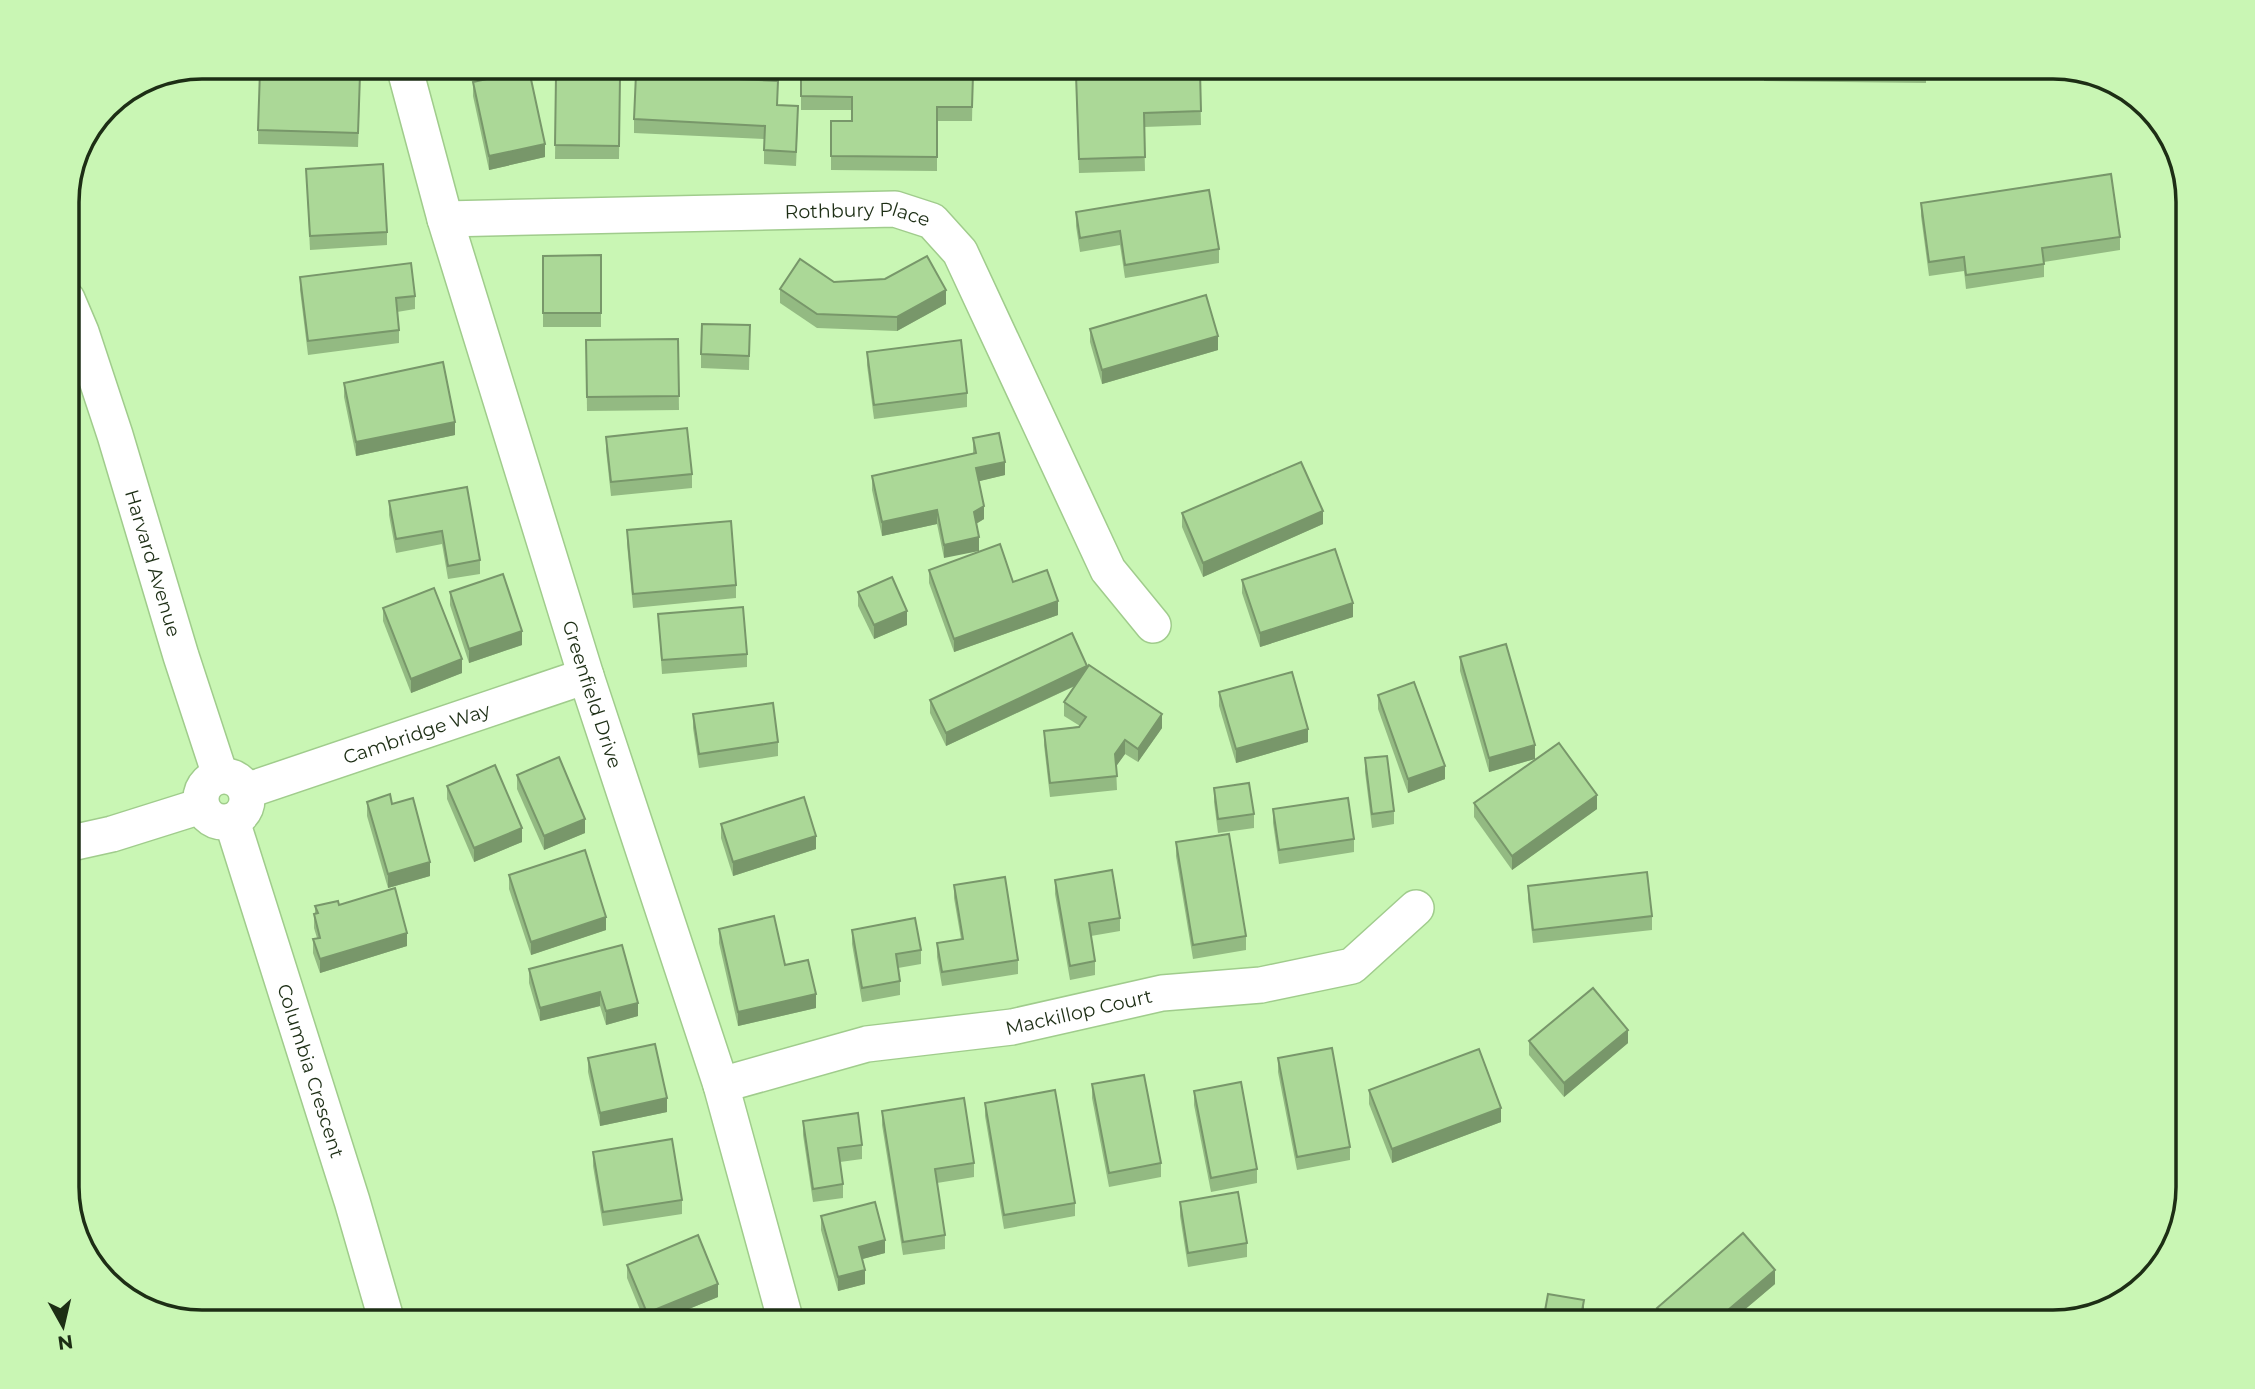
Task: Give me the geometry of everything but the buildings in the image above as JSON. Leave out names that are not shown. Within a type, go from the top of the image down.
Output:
[{"type":"street","name":"Greenfield Drive","points":[[407,79],[445,219],[586,676],[721,1086],[783,1310]]},
{"type":"street","name":"Rothbury Place","points":[[445,219],[895,209],[932,221],[960,252],[1108,570],[1153,625]]},
{"type":"street","name":"Harvard Avenue","points":[[79,359],[225,798]]},
{"type":"street","name":"Cambridge Way","points":[[79,841],[113,834],[225,798],[586,676]]},
{"type":"street","name":"Columbia Crescent","points":[[225,798],[348,1188],[384,1310]]},
{"type":"street","name":"Mackillop Court","points":[[721,1086],[867,1044],[1012,1027],[1162,993],[1261,985],[1352,966],[1416,908]]}]
